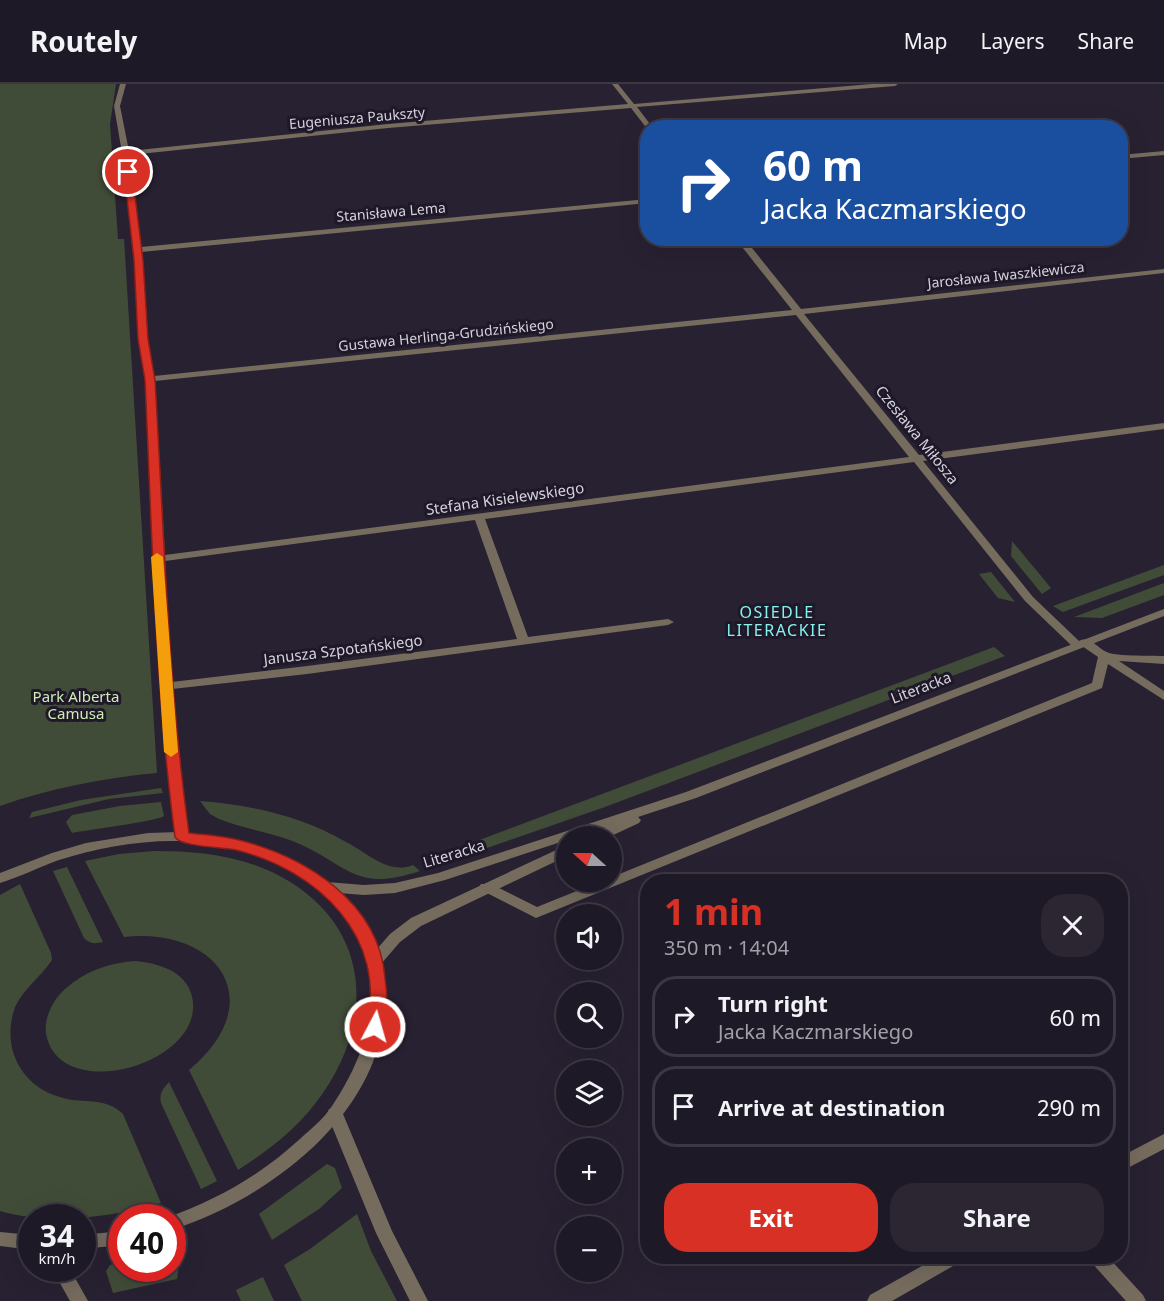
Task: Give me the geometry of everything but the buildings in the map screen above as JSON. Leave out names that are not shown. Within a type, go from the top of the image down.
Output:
[{"type":"street","points":[[123,84],[117,106],[126,153],[137,250],[142,330],[150,380],[157,559],[171,753],[182,837]]},
{"type":"street","points":[[615,84],[644,120]]},
{"type":"street","name":"Eugeniusza Paukszty","points":[[126,153],[388,126],[895,84]]},
{"type":"street","points":[[1128,156],[1164,153]]},
{"type":"street","name":"Stanisława Lema","points":[[137,250],[640,202]]},
{"type":"street","name":"Czesława Miłosza","points":[[745,246],[1034,605],[1080,644],[1104,656],[1164,696]]},
{"type":"street","name":"Jarosława Iwaszkiewicza","points":[[798,312],[1164,271]]},
{"type":"street","name":"Gustawa Herlinga-Grudzińskiego","points":[[150,380],[798,312]]},
{"type":"street","name":"Stefana Kisielewskiego","points":[[157,559],[1164,426]]},
{"type":"street","points":[[479,518],[524,642]]},
{"type":"street","name":"Literacka","points":[[622,826],[691,795],[1164,612]]},
{"type":"street","name":"Janusza Szpotańskiego","points":[[166,686],[668,622]]},
{"type":"street","points":[[486,887],[536,913],[1098,685],[1104,656],[1164,660]]},
{"type":"street","name":"Literacka","points":[[327,887],[364,890],[395,888],[440,877],[691,795]]},
{"type":"street","points":[[0,878],[68,851],[126,840],[182,837],[237,845],[286,861],[327,887],[357,920],[375,961],[379,1009],[366,1061],[335,1114],[292,1158],[236,1197],[186,1219]]},
{"type":"street","points":[[375,961],[395,938],[416,922],[556,855]]},
{"type":"street","points":[[335,1114],[384,1233],[419,1301]]},
{"type":"street","points":[[1128,1161],[1164,1142]]},
{"type":"street","points":[[0,1239],[18,1241]]},
{"type":"street","points":[[876,1301],[942,1264]]},
{"type":"street","points":[[1103,1264],[1137,1301]]},
{"type":"street","points":[[68,1282],[79,1301]]},
{"type":"green space","name":"Park Alberta Camusa","points":[[0,84],[116,84],[110,124],[118,239],[124,239],[157,773],[77,785],[0,806]]},
{"type":"green space","points":[[1012,541],[1051,588],[1042,594],[1011,556]]},
{"type":"green space","points":[[1164,565],[1164,575],[1063,612],[1053,606]]},
{"type":"green space","points":[[991,572],[1015,602],[998,598],[979,574]]},
{"type":"green space","points":[[1164,583],[1164,595],[1102,618],[1074,617]]},
{"type":"green space","points":[[994,647],[1005,656],[605,807],[450,861],[445,853]]},
{"type":"green space","points":[[161,788],[163,793],[109,799],[29,818],[32,812],[81,800]]},
{"type":"green space","points":[[200,801],[238,805],[275,813],[329,833],[387,865],[404,867],[413,865],[420,871],[398,877],[366,878],[295,842],[219,819],[210,814]]},
{"type":"green space","points":[[161,802],[164,816],[159,818],[72,833],[66,822],[72,815],[120,806]]},
{"type":"green space","points":[[154,851],[217,855],[248,863],[278,875],[310,896],[333,921],[348,949],[356,979],[356,1011],[348,1043],[334,1074],[314,1105],[288,1133],[238,1170],[189,1070],[214,1044],[227,1019],[230,995],[223,974],[208,957],[186,944],[157,937],[124,937],[85,861],[119,854]]},
{"type":"green space","points":[[67,867],[103,942],[93,943],[84,938],[53,871]]},
{"type":"green space","points":[[20,884],[52,960],[15,1007],[11,1023],[11,1038],[13,1053],[19,1066],[38,1087],[52,1094],[67,1099],[104,1103],[123,1114],[161,1203],[108,1204],[108,1215],[96,1216],[96,1204],[18,1204],[18,1216],[0,1211],[0,895]]},
{"type":"green space","points":[[135,961],[168,969],[176,973],[187,985],[191,993],[192,1018],[179,1039],[158,1056],[131,1067],[103,1071],[77,1068],[57,1056],[46,1033],[46,1021],[50,1009],[61,993],[89,973],[107,966]]},
{"type":"green space","points":[[169,1082],[217,1181],[201,1189],[161,1103],[161,1094]]},
{"type":"green space","points":[[327,1164],[335,1168],[342,1188],[319,1209],[272,1240],[259,1214]]},
{"type":"green space","points":[[357,1214],[371,1251],[397,1301],[302,1301],[284,1265]]},
{"type":"green space","points":[[263,1277],[274,1301],[241,1301],[236,1290]]},
{"type":"green space","points":[[110,1282],[163,1282],[113,1293]]},
{"type":"slow traffic","points":[[157,557],[171,752]]},
{"type":"district","name":"OSIEDLE LITERACKIE","points":[[777,621]]},
{"type":"route","points":[[128,172],[138,260],[140,313],[150,380],[157,559],[171,753],[182,837],[237,845],[286,861],[327,887],[357,920],[375,961],[379,1009],[375,1027]]}]
